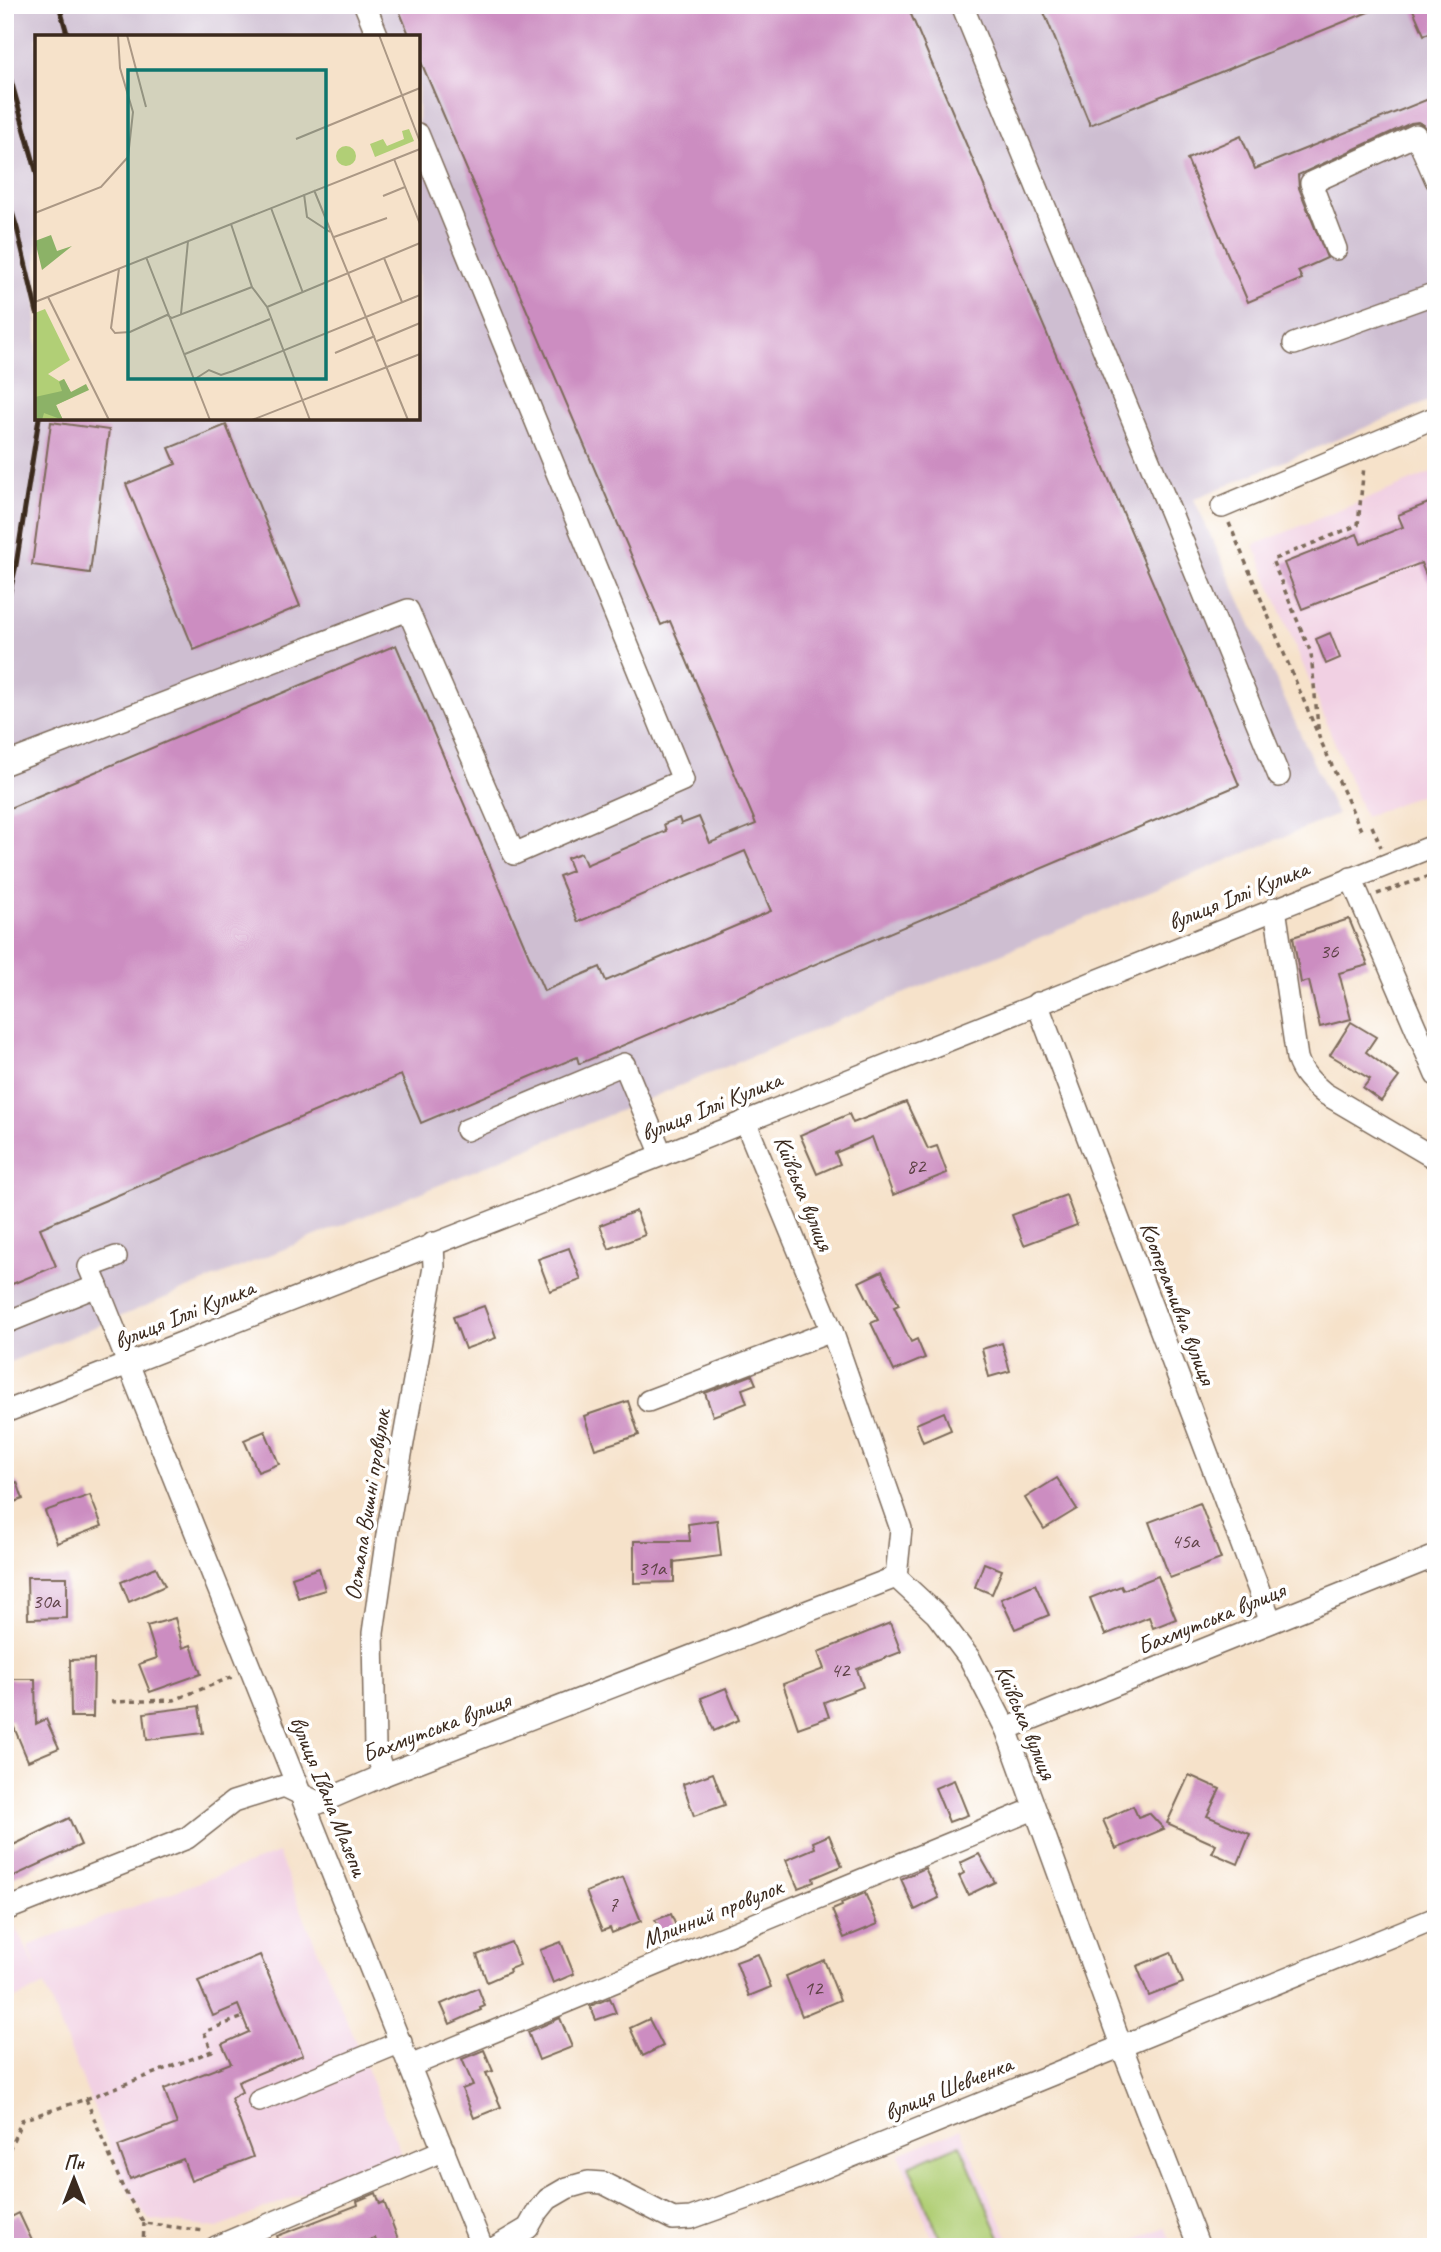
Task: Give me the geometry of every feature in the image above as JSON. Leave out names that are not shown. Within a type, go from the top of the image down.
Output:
[{"type":"street","points":[[365,5],[377,35]]},
{"type":"street","points":[[962,5],[1279,776]]},
{"type":"street","points":[[1336,249],[1311,183],[1416,135],[1436,180]]},
{"type":"street","points":[[5,764],[408,610],[514,854],[683,780],[420,139]]},
{"type":"street","points":[[1294,344],[1436,293]]},
{"type":"street","points":[[1222,508],[1436,417]]},
{"type":"street","name":"вулиця Іллі Кулика","points":[[5,1412],[662,1155],[1436,845]]},
{"type":"street","points":[[1351,878],[1436,1075]]},
{"type":"street","points":[[1275,908],[1297,1058],[1301,1069],[1309,1081],[1324,1093],[1436,1159]]},
{"type":"street","name":"Кооперативна вулиця","points":[[1037,1003],[1270,1622]]},
{"type":"street","points":[[466,1130],[624,1064],[662,1155]]},
{"type":"street","name":"Київська вулиця","points":[[746,1121],[832,1331],[901,1529],[896,1577],[936,1614],[970,1659],[1006,1729],[1121,2045],[1199,2247]]},
{"type":"street","name":"Остапа Вишні провулок","points":[[383,1775],[374,1749],[373,1633],[388,1528],[434,1267],[433,1244]]},
{"type":"street","points":[[5,1323],[97,1286],[89,1267],[116,1258]]},
{"type":"street","name":"вулиця Івана Мазепи","points":[[97,1286],[482,2247]]},
{"type":"street","points":[[648,1401],[832,1331]]},
{"type":"street","name":"Бахмутська вулиця","points":[[1006,1729],[1436,1556]]},
{"type":"street","name":"Бахмутська вулиця","points":[[5,1910],[187,1838],[233,1801],[284,1786],[319,1803],[383,1775],[896,1577]]},
{"type":"street","name":"Млинний провулок","points":[[410,2066],[1034,1809]]},
{"type":"street","name":"вулиця Шевченка","points":[[496,2247],[528,2228],[548,2199],[567,2188],[588,2182],[603,2183],[673,2219],[691,2218],[764,2192],[1436,1918]]},
{"type":"street","points":[[259,2101],[401,2042]]},
{"type":"street","points":[[216,2239],[444,2150]]},
{"type":"path","points":[[1319,737],[1311,653],[1272,560],[1358,525],[1366,447]]},
{"type":"path","points":[[1222,508],[1361,831]]},
{"type":"path","points":[[111,1702],[174,1700],[250,1669]]},
{"type":"path","points":[[5,2159],[22,2120],[86,2099],[212,2051],[204,2032],[243,2017]]},
{"type":"path","points":[[86,2099],[123,2188],[144,2223],[143,2247]]},
{"type":"path","points":[[144,2223],[216,2239]]},
{"type":"shaded area","points":[[5,5],[1436,5],[1436,398],[1194,499],[1337,815],[5,1364]]},
{"type":"shaded area","points":[[1431,473],[1436,483],[1436,788],[1365,817],[1254,545]]},
{"type":"shaded area","points":[[278,1853],[401,2153],[218,2228],[149,2220],[125,2185],[44,1985],[5,2004],[5,1917],[10,1916],[38,1972],[28,1946]]},
{"type":"shaded area","points":[[960,2129],[1012,2247],[936,2247],[899,2154]]},
{"type":"shaded area","points":[[1165,2227],[1173,2247],[1117,2247]]},
{"type":"green space","points":[[960,2144],[1004,2247],[944,2247],[909,2166]]},
{"type":"building","points":[[397,5],[907,5],[1239,785],[579,1064],[577,1057],[421,1123],[401,1075],[40,1228],[56,1266],[5,1287],[5,810],[396,645],[544,991],[600,967],[606,981],[771,911],[745,851],[578,922],[559,876],[572,871],[567,858],[581,853],[586,865],[666,831],[664,824],[679,818],[681,824],[699,817],[710,843],[756,824],[670,621],[661,625],[420,60],[420,35],[409,35]]},
{"type":"building","points":[[1041,5],[1383,5],[1383,6],[1090,125]]},
{"type":"building","points":[[1411,5],[1436,5],[1436,30],[1424,35]]},
{"type":"building","points":[[1431,98],[1436,111],[1436,147],[1424,125],[1411,123],[1298,175],[1299,188],[1327,258],[1298,271],[1302,279],[1248,302],[1187,159],[1241,136],[1255,169]]},
{"type":"building","points":[[51,422],[109,430],[90,573],[32,565]]},
{"type":"building","points":[[226,425],[300,606],[194,650],[126,484],[176,464],[169,448]]},
{"type":"building","points":[[1436,500],[1436,599],[1421,563],[1302,609],[1284,563],[1357,534],[1361,544],[1403,527],[1398,515]]},
{"type":"building","points":[[1330,633],[1340,658],[1326,664],[1316,639]]},
{"type":"building","points":[[1349,919],[1368,965],[1339,973],[1351,1019],[1320,1027],[1309,981],[1301,983],[1293,937]]},
{"type":"building","points":[[1351,1022],[1376,1037],[1366,1052],[1399,1077],[1381,1101],[1363,1088],[1370,1079],[1330,1055]]},
{"type":"building","points":[[906,1102],[928,1149],[937,1146],[947,1173],[893,1195],[872,1137],[835,1153],[840,1164],[817,1174],[800,1135],[849,1114],[853,1123]]},
{"type":"building","points":[[1066,1195],[1077,1225],[1024,1245],[1012,1215]]},
{"type":"building","points":[[636,1211],[645,1235],[609,1249],[600,1225]]},
{"type":"building","points":[[569,1248],[581,1280],[550,1291],[538,1259]]},
{"type":"building","points":[[882,1271],[899,1305],[894,1307],[911,1342],[917,1339],[925,1358],[894,1371],[871,1323],[878,1320],[859,1282]]},
{"type":"building","points":[[484,1306],[496,1338],[465,1349],[453,1317]]},
{"type":"building","points":[[1002,1343],[1010,1371],[989,1377],[982,1349]]},
{"type":"building","points":[[752,1375],[756,1384],[742,1389],[747,1403],[713,1416],[705,1393]]},
{"type":"building","points":[[628,1401],[639,1435],[595,1449],[584,1416]]},
{"type":"building","points":[[944,1412],[951,1430],[923,1442],[916,1424]]},
{"type":"building","points":[[265,1431],[279,1464],[258,1472],[244,1440]]},
{"type":"building","points":[[1057,1478],[1077,1509],[1044,1529],[1025,1498]]},
{"type":"building","points":[[17,1482],[23,1499],[5,1505],[5,1486]]},
{"type":"building","points":[[90,1495],[102,1526],[57,1543],[45,1511]]},
{"type":"building","points":[[1200,1503],[1221,1559],[1170,1578],[1149,1522]]},
{"type":"building","points":[[717,1520],[721,1556],[674,1562],[674,1582],[634,1583],[634,1541],[690,1541],[688,1524]]},
{"type":"building","points":[[984,1563],[1002,1570],[992,1594],[975,1587]]},
{"type":"building","points":[[156,1567],[165,1586],[129,1602],[121,1582]]},
{"type":"building","points":[[319,1568],[325,1590],[298,1598],[292,1577]]},
{"type":"building","points":[[1158,1576],[1176,1619],[1153,1628],[1149,1617],[1105,1635],[1090,1598],[1121,1586],[1123,1590]]},
{"type":"building","points":[[27,1577],[67,1577],[67,1618],[28,1619]]},
{"type":"building","points":[[1035,1584],[1049,1615],[1015,1629],[1001,1599]]},
{"type":"building","points":[[175,1618],[183,1648],[191,1645],[201,1674],[150,1692],[139,1664],[157,1658],[147,1626]]},
{"type":"building","points":[[890,1623],[901,1652],[857,1669],[863,1687],[824,1702],[829,1717],[798,1728],[783,1684],[824,1669],[818,1652]]},
{"type":"building","points":[[94,1659],[93,1717],[71,1717],[70,1660]]},
{"type":"building","points":[[5,1679],[35,1679],[36,1724],[46,1719],[59,1748],[28,1761],[11,1720],[5,1721]]},
{"type":"building","points":[[726,1688],[739,1720],[714,1731],[701,1698]]},
{"type":"building","points":[[199,1706],[203,1733],[147,1740],[144,1713]]},
{"type":"building","points":[[713,1773],[725,1805],[694,1816],[683,1784]]},
{"type":"building","points":[[1189,1775],[1220,1789],[1207,1816],[1250,1834],[1238,1864],[1212,1853],[1216,1845],[1167,1823]]},
{"type":"building","points":[[954,1780],[968,1815],[949,1822],[935,1788]]},
{"type":"building","points":[[1133,1806],[1138,1817],[1149,1813],[1164,1829],[1116,1849],[1103,1820]]},
{"type":"building","points":[[69,1818],[81,1845],[12,1877],[5,1863],[5,1849]]},
{"type":"building","points":[[829,1835],[842,1866],[813,1878],[814,1882],[798,1888],[786,1860],[815,1848],[813,1842]]},
{"type":"building","points":[[979,1854],[995,1882],[968,1895],[959,1876],[964,1873],[960,1863]]},
{"type":"building","points":[[925,1868],[939,1898],[915,1910],[901,1879]]},
{"type":"building","points":[[623,1877],[641,1921],[612,1933],[610,1928],[602,1931],[586,1892]]},
{"type":"building","points":[[865,1893],[878,1924],[844,1938],[832,1910],[842,1906],[841,1903]]},
{"type":"building","points":[[671,1914],[679,1933],[664,1940],[655,1920]]},
{"type":"building","points":[[511,1942],[520,1965],[487,1982],[477,1955]]},
{"type":"building","points":[[561,1942],[574,1974],[553,1983],[540,1950]]},
{"type":"building","points":[[1171,1952],[1183,1983],[1149,1996],[1137,1966]]},
{"type":"building","points":[[758,1954],[771,1987],[749,1996],[736,1962]]},
{"type":"building","points":[[260,1955],[303,2055],[238,2082],[242,2092],[231,2098],[253,2157],[191,2181],[183,2159],[130,2179],[118,2146],[177,2124],[164,2089],[231,2063],[222,2044],[249,2032],[238,2005],[213,2016],[198,1981]]},
{"type":"building","points":[[824,1960],[840,2000],[802,2016],[786,1976]]},
{"type":"building","points":[[478,1988],[485,2006],[450,2024],[441,2004]]},
{"type":"building","points":[[610,1998],[616,2013],[596,2020],[590,2006]]},
{"type":"building","points":[[560,2018],[572,2047],[539,2060],[528,2032]]},
{"type":"building","points":[[649,2019],[663,2046],[643,2056],[630,2028]]},
{"type":"building","points":[[484,2050],[493,2071],[486,2073],[501,2107],[474,2118],[462,2089],[473,2085],[462,2059]]},
{"type":"building","points":[[376,2193],[380,2204],[384,2202],[401,2247],[378,2247],[375,2238],[352,2247],[281,2247],[277,2236],[358,2205],[357,2201]]},
{"type":"building","points":[[19,2213],[35,2247],[5,2247],[5,2220]]},
{"type":"railway","points":[[59,5],[67,35]]},
{"type":"railway","points":[[5,59],[35,167]]},
{"type":"railway","points":[[5,190],[35,304]]},
{"type":"railway","points":[[5,614],[16,565],[39,420]]}]
